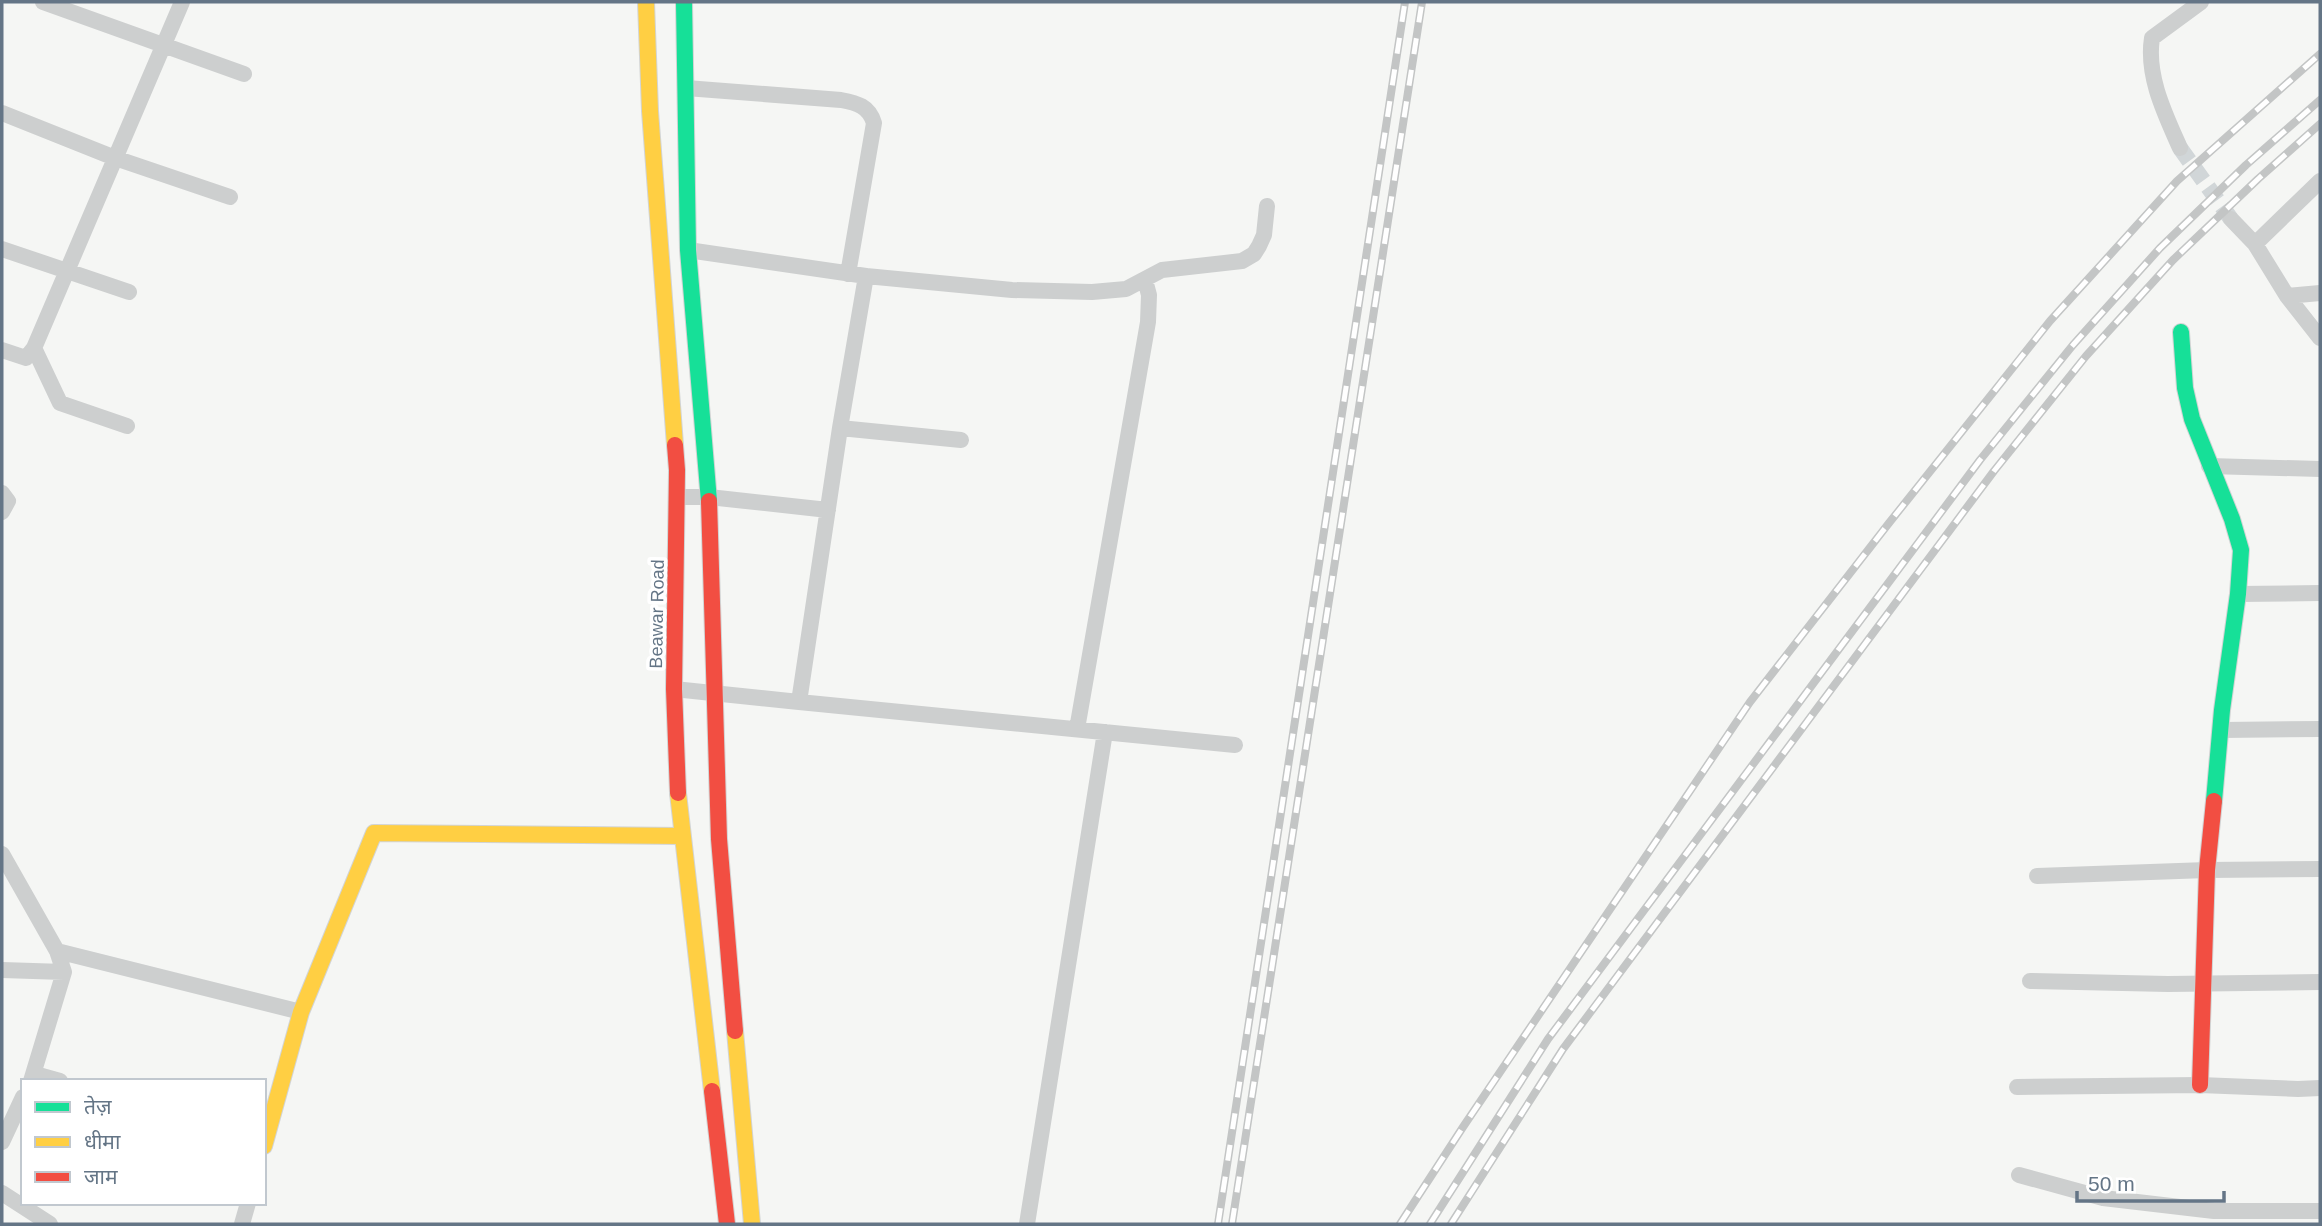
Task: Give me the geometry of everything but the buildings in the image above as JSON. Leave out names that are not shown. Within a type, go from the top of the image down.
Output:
[{"type":"main road","name":"Beawar Road","points":[[646,2],[650,111],[672,387],[677,497],[674,689],[677,785],[727,1224]]},
{"type":"main road","points":[[684,2],[688,250],[709,497],[719,839],[752,1224]]},
{"type":"main road","points":[[2181,332],[2185,388],[2197,436],[2232,519],[2241,550],[2207,870],[2200,1085]]},
{"type":"main road","points":[[266,1134],[301,1012],[374,833],[682,836]]},
{"type":"street","points":[[43,2],[244,74]]},
{"type":"street","points":[[2,350],[26,358],[34,348],[182,2]]},
{"type":"street","points":[[2180,148],[2151,71],[2152,38],[2201,2]]},
{"type":"street","points":[[686,88],[841,100],[859,104],[871,112],[874,123],[848,274]]},
{"type":"street","points":[[2,113],[115,158],[230,197]]},
{"type":"street","points":[[2255,244],[2320,181]]},
{"type":"street","points":[[688,250],[866,276],[1013,290],[1092,292],[1126,289],[1162,270],[1242,261],[1254,254],[1264,235],[1267,206]]},
{"type":"street","points":[[2231,219],[2255,244],[2287,296],[2320,338]]},
{"type":"street","points":[[2,249],[129,292]]},
{"type":"street","points":[[799,702],[866,276]]},
{"type":"street","points":[[1077,729],[1148,322],[1149,295],[1145,280]]},
{"type":"street","points":[[2287,296],[2320,293]]},
{"type":"street","points":[[34,348],[60,403],[127,426]]},
{"type":"street","points":[[840,428],[961,440]]},
{"type":"street","points":[[2209,466],[2320,469]]},
{"type":"street","points":[[2,493],[8,501],[2,512]]},
{"type":"street","points":[[677,497],[709,497],[828,510]]},
{"type":"street","points":[[2238,594],[2320,593]]},
{"type":"street","points":[[674,689],[1235,745]]},
{"type":"street","points":[[2222,730],[2320,729]]},
{"type":"street","points":[[1027,1224],[1105,732]]},
{"type":"street","points":[[2,854],[57,951],[64,972],[33,1078]]},
{"type":"street","points":[[2037,876],[2320,869]]},
{"type":"street","points":[[57,951],[301,1012]]},
{"type":"street","points":[[2,970],[64,972]]},
{"type":"street","points":[[2030,981],[2204,984],[2320,982]]},
{"type":"street","points":[[2017,1087],[2200,1085],[2320,1088]]},
{"type":"street","points":[[2,1142],[13,1106]]},
{"type":"street","points":[[2019,1175],[2103,1198],[2214,1211],[2320,1211]]},
{"type":"street","points":[[2,1194],[50,1224]]},
{"type":"street","points":[[242,1224],[247,1205]]},
{"type":"tunnel","points":[[2180,148],[2231,219]]},
{"type":"railway","points":[[1218,1224],[1405,2]]},
{"type":"railway","points":[[1232,1224],[1422,2]]},
{"type":"railway","points":[[1400,1224],[1750,702],[1889,523],[2050,321],[2177,181],[2320,54]]},
{"type":"railway","points":[[1430,1224],[1548,1039],[1980,460],[2073,345],[2160,248],[2246,165],[2320,100]]},
{"type":"railway","points":[[1451,1224],[1563,1049],[1994,471],[2086,356],[2173,260],[2320,124]]},
{"type":"traffic: fast","points":[[684,2],[688,250],[709,501]]},
{"type":"traffic: fast","points":[[2181,332],[2185,388],[2192,419],[2232,519],[2241,550],[2214,801]]},
{"type":"traffic: slow","points":[[646,2],[650,111],[675,445]]},
{"type":"traffic: slow","points":[[678,793],[712,1091]]},
{"type":"traffic: slow","points":[[266,1139],[301,1012],[374,833],[682,836]]},
{"type":"traffic: slow","points":[[735,1031],[752,1224]]},
{"type":"traffic: jam","points":[[675,445],[677,470],[674,689],[678,793]]},
{"type":"traffic: jam","points":[[709,501],[719,839],[735,1031]]},
{"type":"traffic: jam","points":[[2200,1085],[2207,870],[2214,801]]},
{"type":"traffic: jam","points":[[712,1091],[727,1224]]}]
